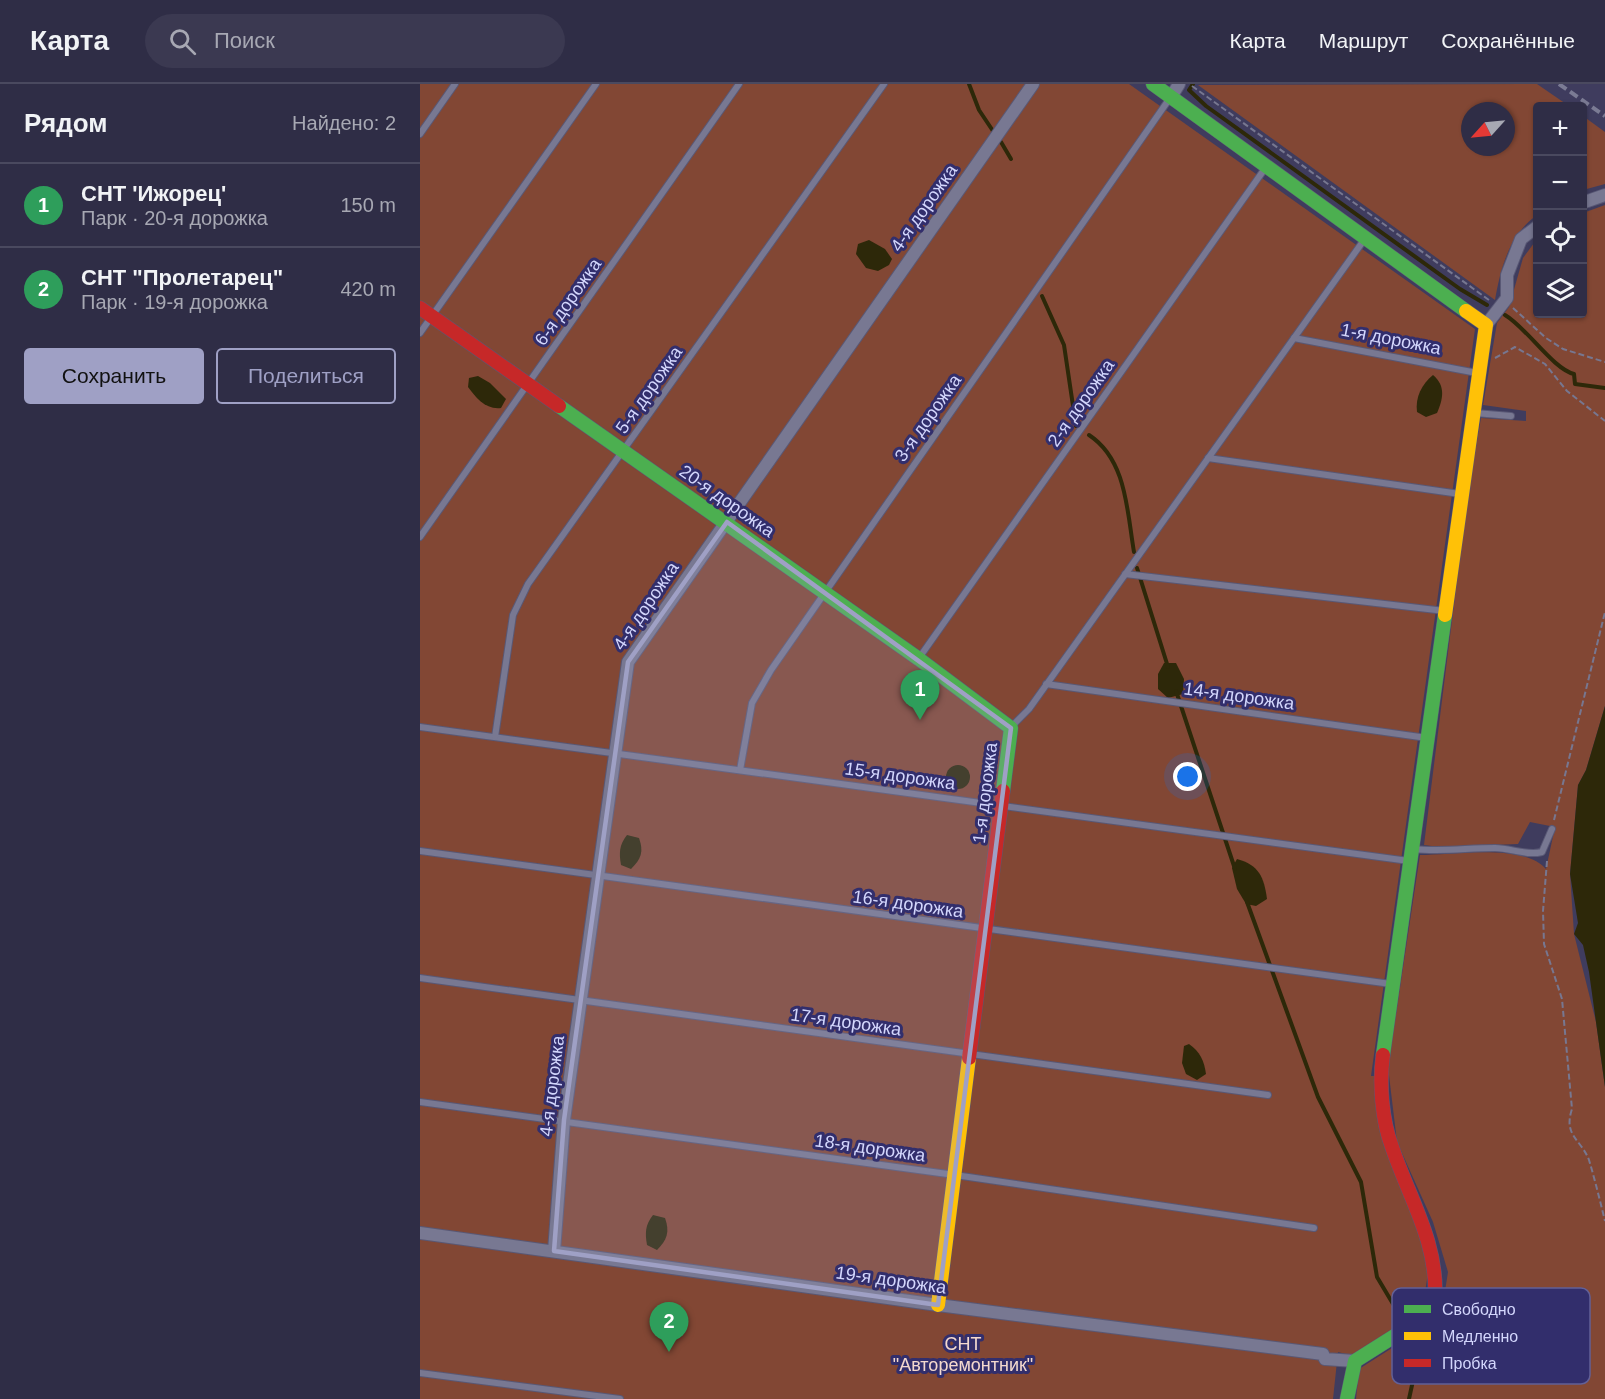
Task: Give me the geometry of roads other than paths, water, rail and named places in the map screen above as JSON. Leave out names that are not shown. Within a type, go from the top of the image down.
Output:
[{"type":"street","name":"4-я дорожка","points":[[554,1251],[564,1120],[627,662],[1033,84]]},
{"type":"street","points":[[1153,84],[1486,325]]},
{"type":"street","points":[[1171,97],[1179,84]]},
{"type":"street","points":[[1587,201],[1605,195]]},
{"type":"street","points":[[1438,1288],[1439,1279],[1424,1222],[1390,1143],[1381,1068],[1486,325],[1502,303],[1507,275],[1521,239],[1533,230]]},
{"type":"street","name":"20-я дорожка","points":[[420,308],[919,658],[1011,728]]},
{"type":"street","name":"1-я дорожка","points":[[938,1305],[1011,728]]},
{"type":"street","name":"19-я дорожка","points":[[420,1233],[938,1305],[1323,1354],[1325,1359],[1354,1361]]},
{"type":"street","points":[[1347,1399],[1354,1361],[1392,1337]]},
{"type":"lane","points":[[420,134],[455,84]]},
{"type":"lane","points":[[420,333],[596,84]]},
{"type":"lane","name":"6-я дорожка","points":[[420,537],[739,84]]},
{"type":"lane","name":"5-я дорожка","points":[[495,737],[513,615],[528,584],[625,451],[884,84]]},
{"type":"lane","name":"3-я дорожка","points":[[741,770],[752,704],[771,670],[1171,97]]},
{"type":"lane","name":"2-я дорожка","points":[[919,658],[1267,165]]},
{"type":"lane","name":"1-я дорожка","points":[[1011,728],[1128,574],[1208,458],[1367,237]]},
{"type":"lane","name":"1-я дорожка","points":[[1294,339],[1480,374]]},
{"type":"lane","points":[[1474,413],[1511,416]]},
{"type":"lane","points":[[1208,458],[1461,494]]},
{"type":"lane","points":[[1128,574],[1446,611]]},
{"type":"lane","name":"14-я дорожка","points":[[1046,684],[1428,738]]},
{"type":"lane","name":"15-я дорожка","points":[[420,727],[1215,834],[1412,855],[1496,848],[1533,855],[1542,852],[1552,829]]},
{"type":"lane","name":"16-я дорожка","points":[[420,852],[1392,984]]},
{"type":"lane","name":"17-я дорожка","points":[[420,978],[1268,1095]]},
{"type":"lane","name":"18-я дорожка","points":[[420,1102],[564,1120],[1314,1228]]},
{"type":"lane","points":[[420,1372],[620,1399]]},
{"type":"waterway","points":[[969,84],[979,110],[993,131]]},
{"type":"waterway","points":[[1193,84],[1189,90],[1206,106],[1460,289],[1487,305]]},
{"type":"waterway","points":[[1001,142],[1011,159]]},
{"type":"waterway","points":[[1042,296],[1064,345],[1076,426]]},
{"type":"waterway","points":[[1505,315],[1557,364],[1574,374],[1575,384],[1605,388]]},
{"type":"waterway","points":[[1089,435],[1102,446],[1118,472],[1127,504],[1134,552]]},
{"type":"waterway","points":[[1137,568],[1168,667]]},
{"type":"waterway","points":[[1176,691],[1235,869]]},
{"type":"waterway","points":[[1247,902],[1318,1097],[1361,1182],[1377,1277],[1392,1302]]},
{"type":"waterway","points":[[1409,1399],[1412,1384]]},
{"type":"railway","points":[[1559,84],[1605,116]]},
{"type":"place","name":"СНТ 'Ижорец'","points":[[920,720]]},
{"type":"place","name":"СНТ \"Пролетарец\"","points":[[669,1352]]},
{"type":"park label","name":"СНТ \"Авторемонтник\"","points":[[963,1354]]}]
